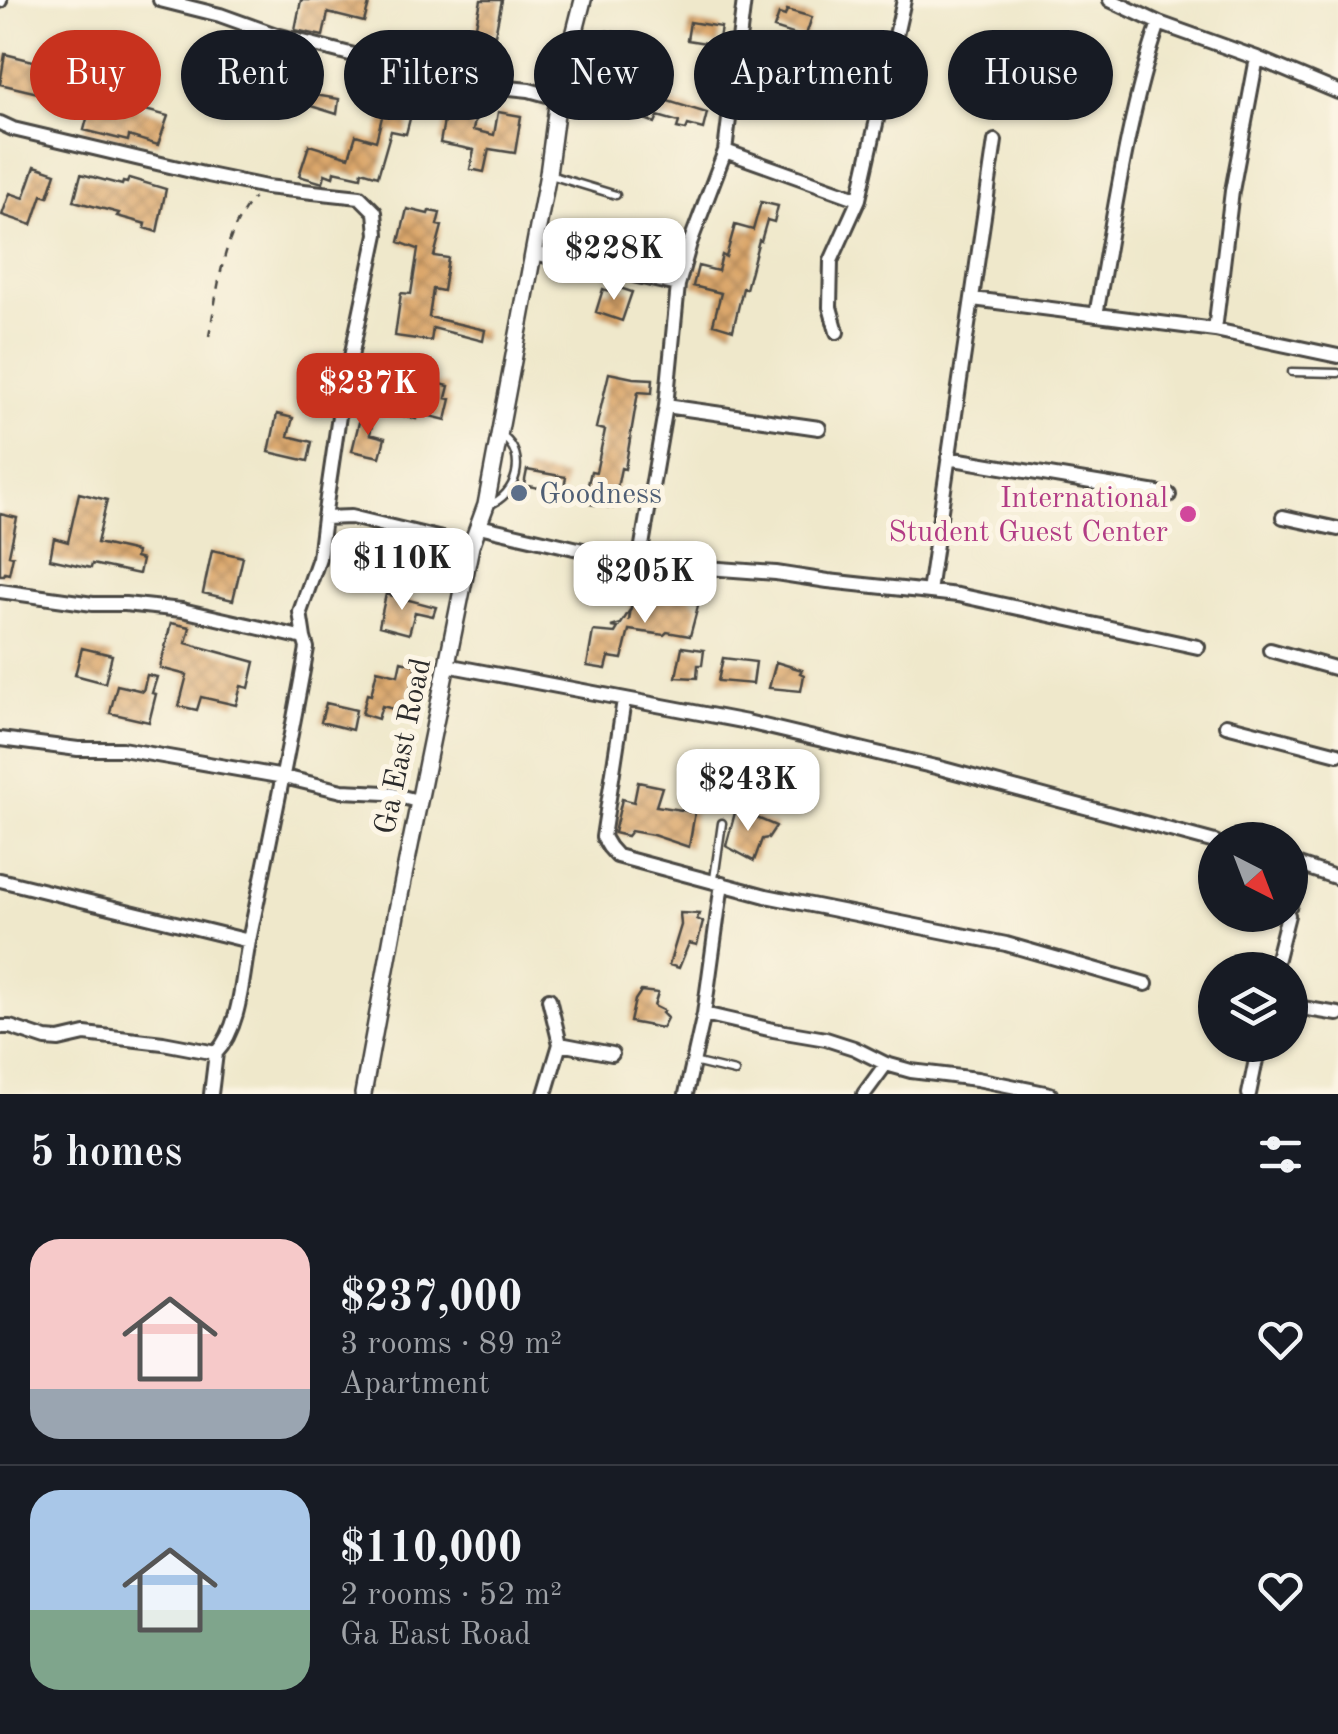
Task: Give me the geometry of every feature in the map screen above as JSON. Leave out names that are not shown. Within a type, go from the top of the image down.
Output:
[{"type":"street","points":[[160,0],[432,76],[534,92]]},
{"type":"street","name":"Ga East Road","points":[[575,30],[583,0]]},
{"type":"street","points":[[639,563],[666,406],[678,285],[725,151],[744,0]]},
{"type":"street","points":[[837,332],[830,308],[832,261],[859,199],[904,0]]},
{"type":"street","points":[[1110,0],[1338,92]]},
{"type":"street","points":[[1096,314],[1132,124],[1160,23]]},
{"type":"street","points":[[1214,330],[1232,191],[1257,58]]},
{"type":"street","name":"Ga East Road","points":[[363,1094],[470,546],[486,506],[555,120]]},
{"type":"street","points":[[0,123],[208,176],[360,197],[375,212],[377,234],[340,409],[319,558],[300,612],[307,648],[284,777],[234,1024],[216,1053],[211,1094]]},
{"type":"street","points":[[928,592],[995,142]]},
{"type":"street","points":[[725,151],[859,199]]},
{"type":"street","points":[[533,253],[678,285]]},
{"type":"street","points":[[973,299],[1214,330],[1338,356]]},
{"type":"street","points":[[666,406],[819,428]]},
{"type":"street","points":[[948,458],[1169,495]]},
{"type":"street","points":[[324,518],[350,517],[470,546]]},
{"type":"street","points":[[1283,517],[1338,528]]},
{"type":"street","points":[[479,526],[639,563],[776,573],[958,595],[1198,648]]},
{"type":"street","points":[[0,591],[92,604],[182,610],[304,638]]},
{"type":"street","points":[[1270,650],[1338,669]]},
{"type":"street","points":[[446,664],[747,722],[920,763],[1198,837]]},
{"type":"street","points":[[624,700],[603,838],[617,856],[766,896],[1006,944],[1146,984]]},
{"type":"street","points":[[1226,725],[1338,754]]},
{"type":"street","points":[[0,739],[78,750],[122,749],[342,791],[386,793],[418,801]]},
{"type":"street","points":[[1308,868],[1338,878]]},
{"type":"street","points":[[0,880],[248,941]]},
{"type":"street","points":[[686,1094],[704,1014],[718,882]]},
{"type":"street","points":[[545,1094],[560,1044],[549,999]]},
{"type":"street","points":[[1308,1009],[1338,1014]]},
{"type":"street","points":[[704,1014],[826,1039],[886,1064],[976,1087],[1050,1094]]},
{"type":"street","points":[[0,1027],[46,1039],[84,1034],[216,1053]]},
{"type":"street","points":[[560,1044],[612,1054]]},
{"type":"street","points":[[1249,1094],[1256,1062]]},
{"type":"street","points":[[864,1094],[886,1064]]},
{"type":"lane","points":[[548,174],[616,195]]},
{"type":"lane","points":[[1292,372],[1338,373]]},
{"type":"lane","points":[[486,506],[511,489],[517,465],[512,444],[498,433]]},
{"type":"lane","points":[[718,882],[722,823]]},
{"type":"lane","points":[[693,1062],[736,1072]]},
{"type":"path","points":[[209,336],[223,264],[238,221],[266,187]]},
{"type":"building","points":[[301,0],[370,0],[364,22],[328,13],[324,31],[295,30]]},
{"type":"building","points":[[481,0],[502,0],[496,30],[475,30]]},
{"type":"building","points":[[787,10],[812,17],[808,30],[774,28],[779,14],[785,16]]},
{"type":"building","points":[[690,22],[721,27],[694,30],[694,41],[687,40]]},
{"type":"building","points":[[5,54],[30,60],[30,91],[0,84]]},
{"type":"building","points":[[324,96],[339,99],[337,114],[324,110]]},
{"type":"building","points":[[674,103],[694,109],[694,120],[705,120],[703,129],[688,125],[686,130],[677,128],[679,122],[672,120]]},
{"type":"building","points":[[161,114],[168,116],[158,145],[129,136],[128,141],[84,130],[87,120],[161,120]]},
{"type":"building","points":[[521,116],[515,153],[489,149],[484,172],[470,169],[474,150],[440,143],[444,120],[475,120],[473,130],[494,135],[497,120]]},
{"type":"building","points":[[381,120],[410,120],[406,134],[391,131],[378,176],[362,171],[361,177],[334,171],[333,177],[325,174],[323,183],[299,176],[309,145],[349,157],[356,135],[376,141]]},
{"type":"building","points":[[35,166],[56,173],[48,197],[42,195],[32,225],[2,215],[10,193],[24,198]]},
{"type":"building","points":[[81,174],[122,185],[129,178],[166,189],[157,232],[145,228],[146,224],[117,216],[119,213],[74,201]]},
{"type":"building","points":[[761,202],[778,206],[774,222],[767,220],[759,240],[733,330],[713,324],[721,293],[693,286],[698,266],[718,271],[735,225],[753,230]]},
{"type":"building","points":[[407,209],[440,213],[437,225],[442,226],[434,256],[448,258],[443,291],[433,289],[429,317],[485,330],[483,341],[433,328],[431,341],[395,336],[401,293],[411,294],[418,249],[399,242]]},
{"type":"building","points":[[625,222],[664,232],[649,266],[616,258]]},
{"type":"building","points":[[614,286],[632,292],[622,321],[596,312],[603,289],[612,292]]},
{"type":"building","points":[[609,373],[653,379],[652,393],[638,392],[625,469],[621,468],[613,508],[584,503],[605,430],[596,428]]},
{"type":"building","points":[[401,379],[449,386],[446,398],[451,399],[446,420],[418,413],[416,419],[392,413]]},
{"type":"building","points":[[277,414],[293,418],[288,436],[312,442],[308,461],[269,452]]},
{"type":"building","points":[[361,414],[374,417],[370,434],[385,438],[380,457],[352,451]]},
{"type":"building","points":[[527,470],[566,477],[563,493],[524,485]]},
{"type":"building","points":[[79,493],[107,500],[97,543],[136,552],[135,558],[142,560],[139,574],[50,559],[54,538],[68,542]]},
{"type":"building","points":[[0,514],[17,518],[9,574],[4,575],[0,575]]},
{"type":"building","points":[[212,550],[243,557],[233,600],[203,593]]},
{"type":"building","points":[[654,590],[669,596],[688,594],[698,606],[690,636],[629,630],[622,659],[609,657],[606,669],[587,666],[593,631],[615,633],[618,628],[611,627],[621,624],[630,610],[629,621],[632,601],[652,605]]},
{"type":"building","points":[[386,594],[436,607],[433,616],[415,612],[409,634],[379,626]]},
{"type":"building","points":[[171,623],[190,627],[186,643],[255,662],[249,688],[241,686],[236,705],[201,697],[197,710],[179,706],[187,675],[160,668]]},
{"type":"building","points":[[682,647],[704,650],[697,678],[676,677]]},
{"type":"building","points":[[82,648],[112,655],[105,683],[75,675]]},
{"type":"building","points":[[723,658],[756,662],[753,684],[718,681]]},
{"type":"building","points":[[401,661],[416,665],[408,697],[422,701],[418,715],[382,706],[378,719],[362,714],[377,670],[398,675]]},
{"type":"building","points":[[776,662],[802,670],[801,691],[769,688]]},
{"type":"building","points":[[147,675],[157,677],[149,722],[110,713],[117,685],[143,691]]},
{"type":"building","points":[[326,703],[356,710],[352,730],[321,722]]},
{"type":"building","points":[[638,782],[662,787],[656,806],[695,812],[689,847],[653,835],[614,833],[622,799],[634,802]]},
{"type":"building","points":[[736,809],[776,826],[768,838],[762,839],[754,861],[726,846]]},
{"type":"building","points":[[680,913],[699,914],[697,919],[703,922],[697,945],[689,943],[679,968],[669,965],[681,925]]},
{"type":"building","points":[[641,991],[658,993],[654,1006],[664,1011],[667,1018],[662,1028],[630,1022]]},
{"type":"place","name":"Goodness","points":[[519,493]]},
{"type":"place","name":"International Student Guest Center","points":[[1188,514]]}]
